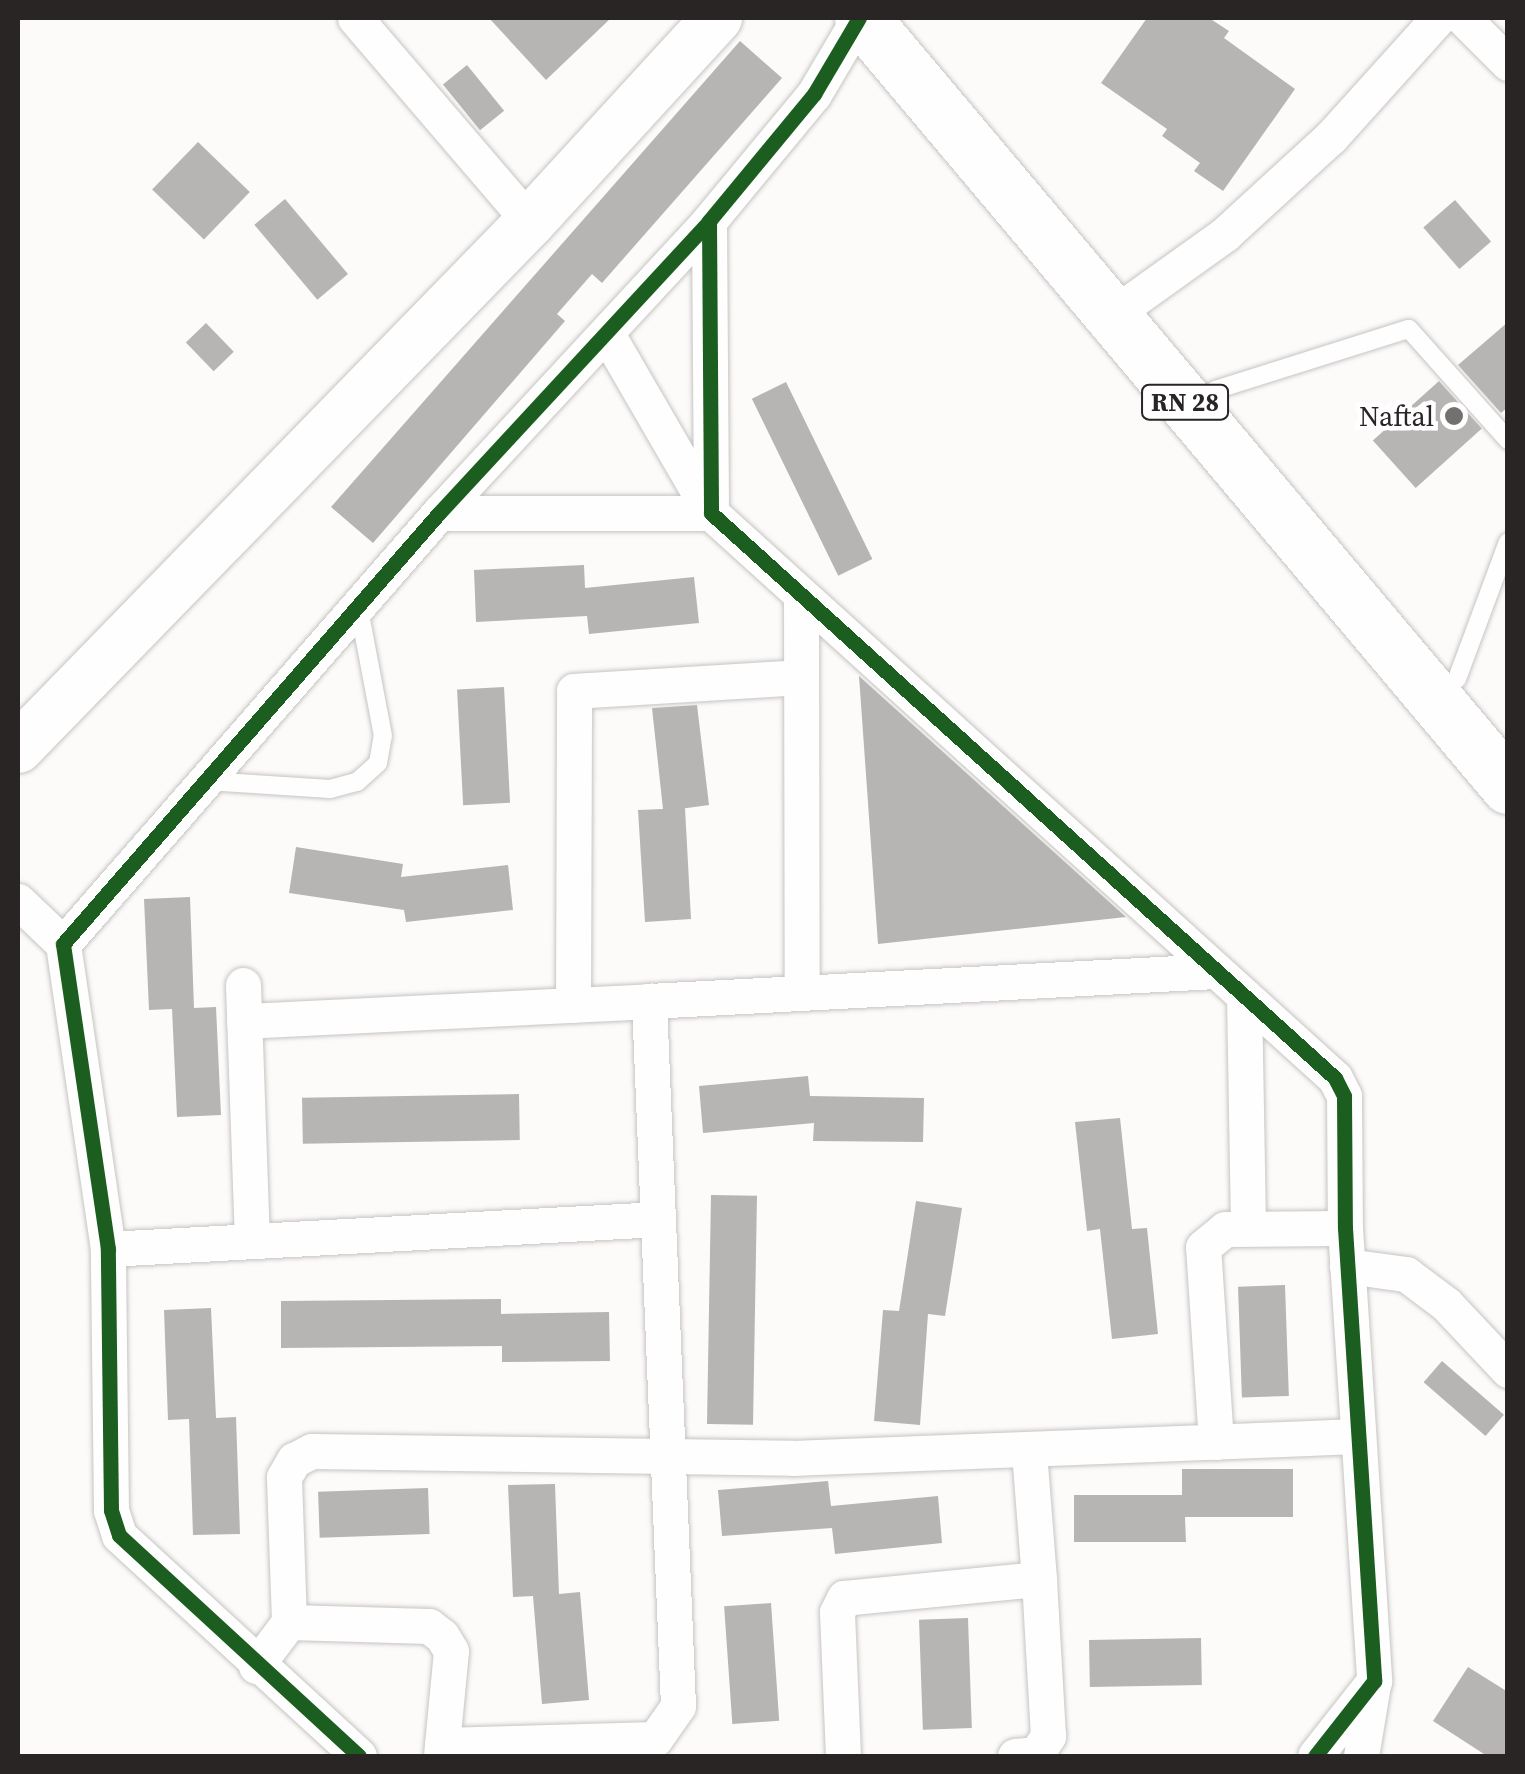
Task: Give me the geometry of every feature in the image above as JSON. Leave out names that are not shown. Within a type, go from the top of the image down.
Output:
[{"type":"main road","points":[[18,748],[530,222],[717,18]]},
{"type":"main road","name":"RN 28","points":[[861,18],[1122,306],[1214,390],[1508,739]]},
{"type":"main road","name":"RN 28","points":[[901,18],[1122,306],[1508,786]]},
{"type":"street","points":[[354,18],[530,222]]},
{"type":"street","points":[[63,944],[439,513],[709,221],[814,94],[861,18]]},
{"type":"street","points":[[1122,306],[1225,234],[1330,136],[1438,18]]},
{"type":"street","points":[[1464,18],[1508,63]]},
{"type":"street","points":[[709,221],[711,513]]},
{"type":"street","points":[[606,334],[711,513],[1335,1078],[1344,1096],[1344,1228],[1374,1681],[1361,1756]]},
{"type":"street","points":[[439,513],[711,513]]},
{"type":"street","points":[[800,596],[802,993]]},
{"type":"street","points":[[573,1005],[574,692],[801,677]]},
{"type":"street","points":[[18,902],[63,944],[108,1248],[112,1510],[119,1535],[347,1752]]},
{"type":"street","points":[[244,1021],[1216,971]]},
{"type":"street","points":[[243,984],[252,1241]]},
{"type":"street","points":[[1244,996],[1248,1227]]},
{"type":"street","points":[[290,1622],[429,1626],[442,1636],[452,1651],[441,1750],[655,1738],[672,1723],[678,1706],[649,1002]]},
{"type":"street","points":[[108,1248],[658,1219]]},
{"type":"street","points":[[1216,1442],[1203,1247],[1225,1229],[1344,1228]]},
{"type":"street","points":[[1347,1266],[1406,1274],[1446,1304],[1508,1370]]},
{"type":"street","points":[[256,1666],[290,1622],[284,1477],[294,1460],[312,1451],[668,1458],[1029,1451],[1358,1436]]},
{"type":"street","points":[[1014,1756],[1036,1754],[1048,1736],[1029,1451]]},
{"type":"street","points":[[843,1756],[836,1612],[844,1598],[1039,1579]]},
{"type":"street","points":[[1315,1756],[1374,1681]]},
{"type":"lane","points":[[1214,390],[1409,329],[1508,440]]},
{"type":"lane","points":[[1457,679],[1508,542]]},
{"type":"lane","points":[[206,780],[330,788],[358,782],[378,763],[383,736],[359,608]]},
{"type":"building","points":[[489,18],[611,18],[546,80]]},
{"type":"building","points":[[1147,18],[1209,18],[1229,31],[1224,38],[1295,89],[1223,191],[1194,171],[1200,163],[1162,136],[1167,129],[1101,83]]},
{"type":"building","points":[[740,41],[782,78],[602,283],[592,274],[557,314],[565,321],[373,543],[331,507]]},
{"type":"building","points":[[467,65],[504,111],[480,130],[443,85]]},
{"type":"building","points":[[198,142],[250,192],[204,239],[152,189]]},
{"type":"building","points":[[285,199],[348,274],[317,300],[254,225]]},
{"type":"building","points":[[1455,200],[1491,242],[1459,269],[1423,228]]},
{"type":"building","points":[[1508,322],[1508,407],[1501,413],[1458,365]]},
{"type":"building","points":[[206,323],[234,352],[214,371],[186,342]]},
{"type":"building","points":[[1439,381],[1482,429],[1416,488],[1373,441]]},
{"type":"building","points":[[786,382],[872,559],[838,576],[752,399]]},
{"type":"building","points":[[584,565],[585,588],[694,577],[699,623],[589,634],[587,616],[476,622],[474,570]]},
{"type":"building","points":[[859,676],[1126,917],[878,944]]},
{"type":"building","points":[[504,687],[510,803],[463,805],[457,689]]},
{"type":"building","points":[[697,705],[709,805],[685,808],[691,919],[645,922],[638,810],[663,809],[652,708]]},
{"type":"building","points":[[296,847],[403,864],[401,877],[508,865],[513,910],[406,922],[404,910],[289,893]]},
{"type":"building","points":[[190,897],[194,1008],[216,1007],[221,1115],[177,1117],[172,1009],[149,1010],[144,899]]},
{"type":"building","points":[[808,1076],[810,1096],[924,1098],[923,1142],[813,1141],[814,1123],[703,1133],[699,1086]]},
{"type":"building","points":[[519,1094],[520,1140],[303,1144],[302,1098]]},
{"type":"building","points":[[1120,1118],[1132,1229],[1147,1228],[1158,1334],[1112,1339],[1100,1229],[1087,1231],[1075,1122]]},
{"type":"building","points":[[711,1195],[757,1196],[753,1425],[707,1424]]},
{"type":"building","points":[[916,1201],[962,1208],[945,1316],[928,1314],[920,1425],[874,1421],[883,1310],[899,1311]]},
{"type":"building","points":[[1285,1285],[1289,1396],[1242,1398],[1238,1287]]},
{"type":"building","points":[[501,1299],[501,1314],[609,1312],[610,1361],[502,1362],[502,1346],[281,1348],[281,1301]]},
{"type":"building","points":[[211,1308],[216,1418],[236,1417],[240,1534],[193,1535],[189,1419],[168,1420],[164,1310]]},
{"type":"building","points":[[1442,1361],[1504,1415],[1486,1436],[1424,1382]]},
{"type":"building","points":[[1182,1469],[1293,1469],[1293,1517],[1185,1517],[1186,1542],[1074,1542],[1074,1495],[1182,1495]]},
{"type":"building","points":[[828,1481],[831,1506],[938,1496],[942,1543],[835,1554],[832,1528],[722,1536],[718,1490]]},
{"type":"building","points":[[555,1484],[559,1594],[580,1592],[589,1700],[542,1704],[533,1596],[513,1597],[508,1485]]},
{"type":"building","points":[[428,1488],[430,1534],[320,1538],[318,1492]]},
{"type":"building","points":[[771,1603],[779,1721],[732,1724],[724,1606]]},
{"type":"building","points":[[968,1618],[972,1728],[923,1730],[919,1620]]},
{"type":"building","points":[[1201,1638],[1202,1685],[1090,1687],[1089,1640]]},
{"type":"building","points":[[1468,1667],[1508,1692],[1508,1756],[1487,1756],[1433,1721]]},
{"type":"cycle path","points":[[359,1756],[119,1535],[111,1510],[108,1249],[63,944],[439,513],[709,221],[814,94],[859,18]]},
{"type":"cycle path","points":[[709,221],[711,513],[1335,1078],[1344,1096],[1345,1228],[1374,1681],[1315,1756]]},
{"type":"place","name":"Naftal","points":[[1454,416]]}]
